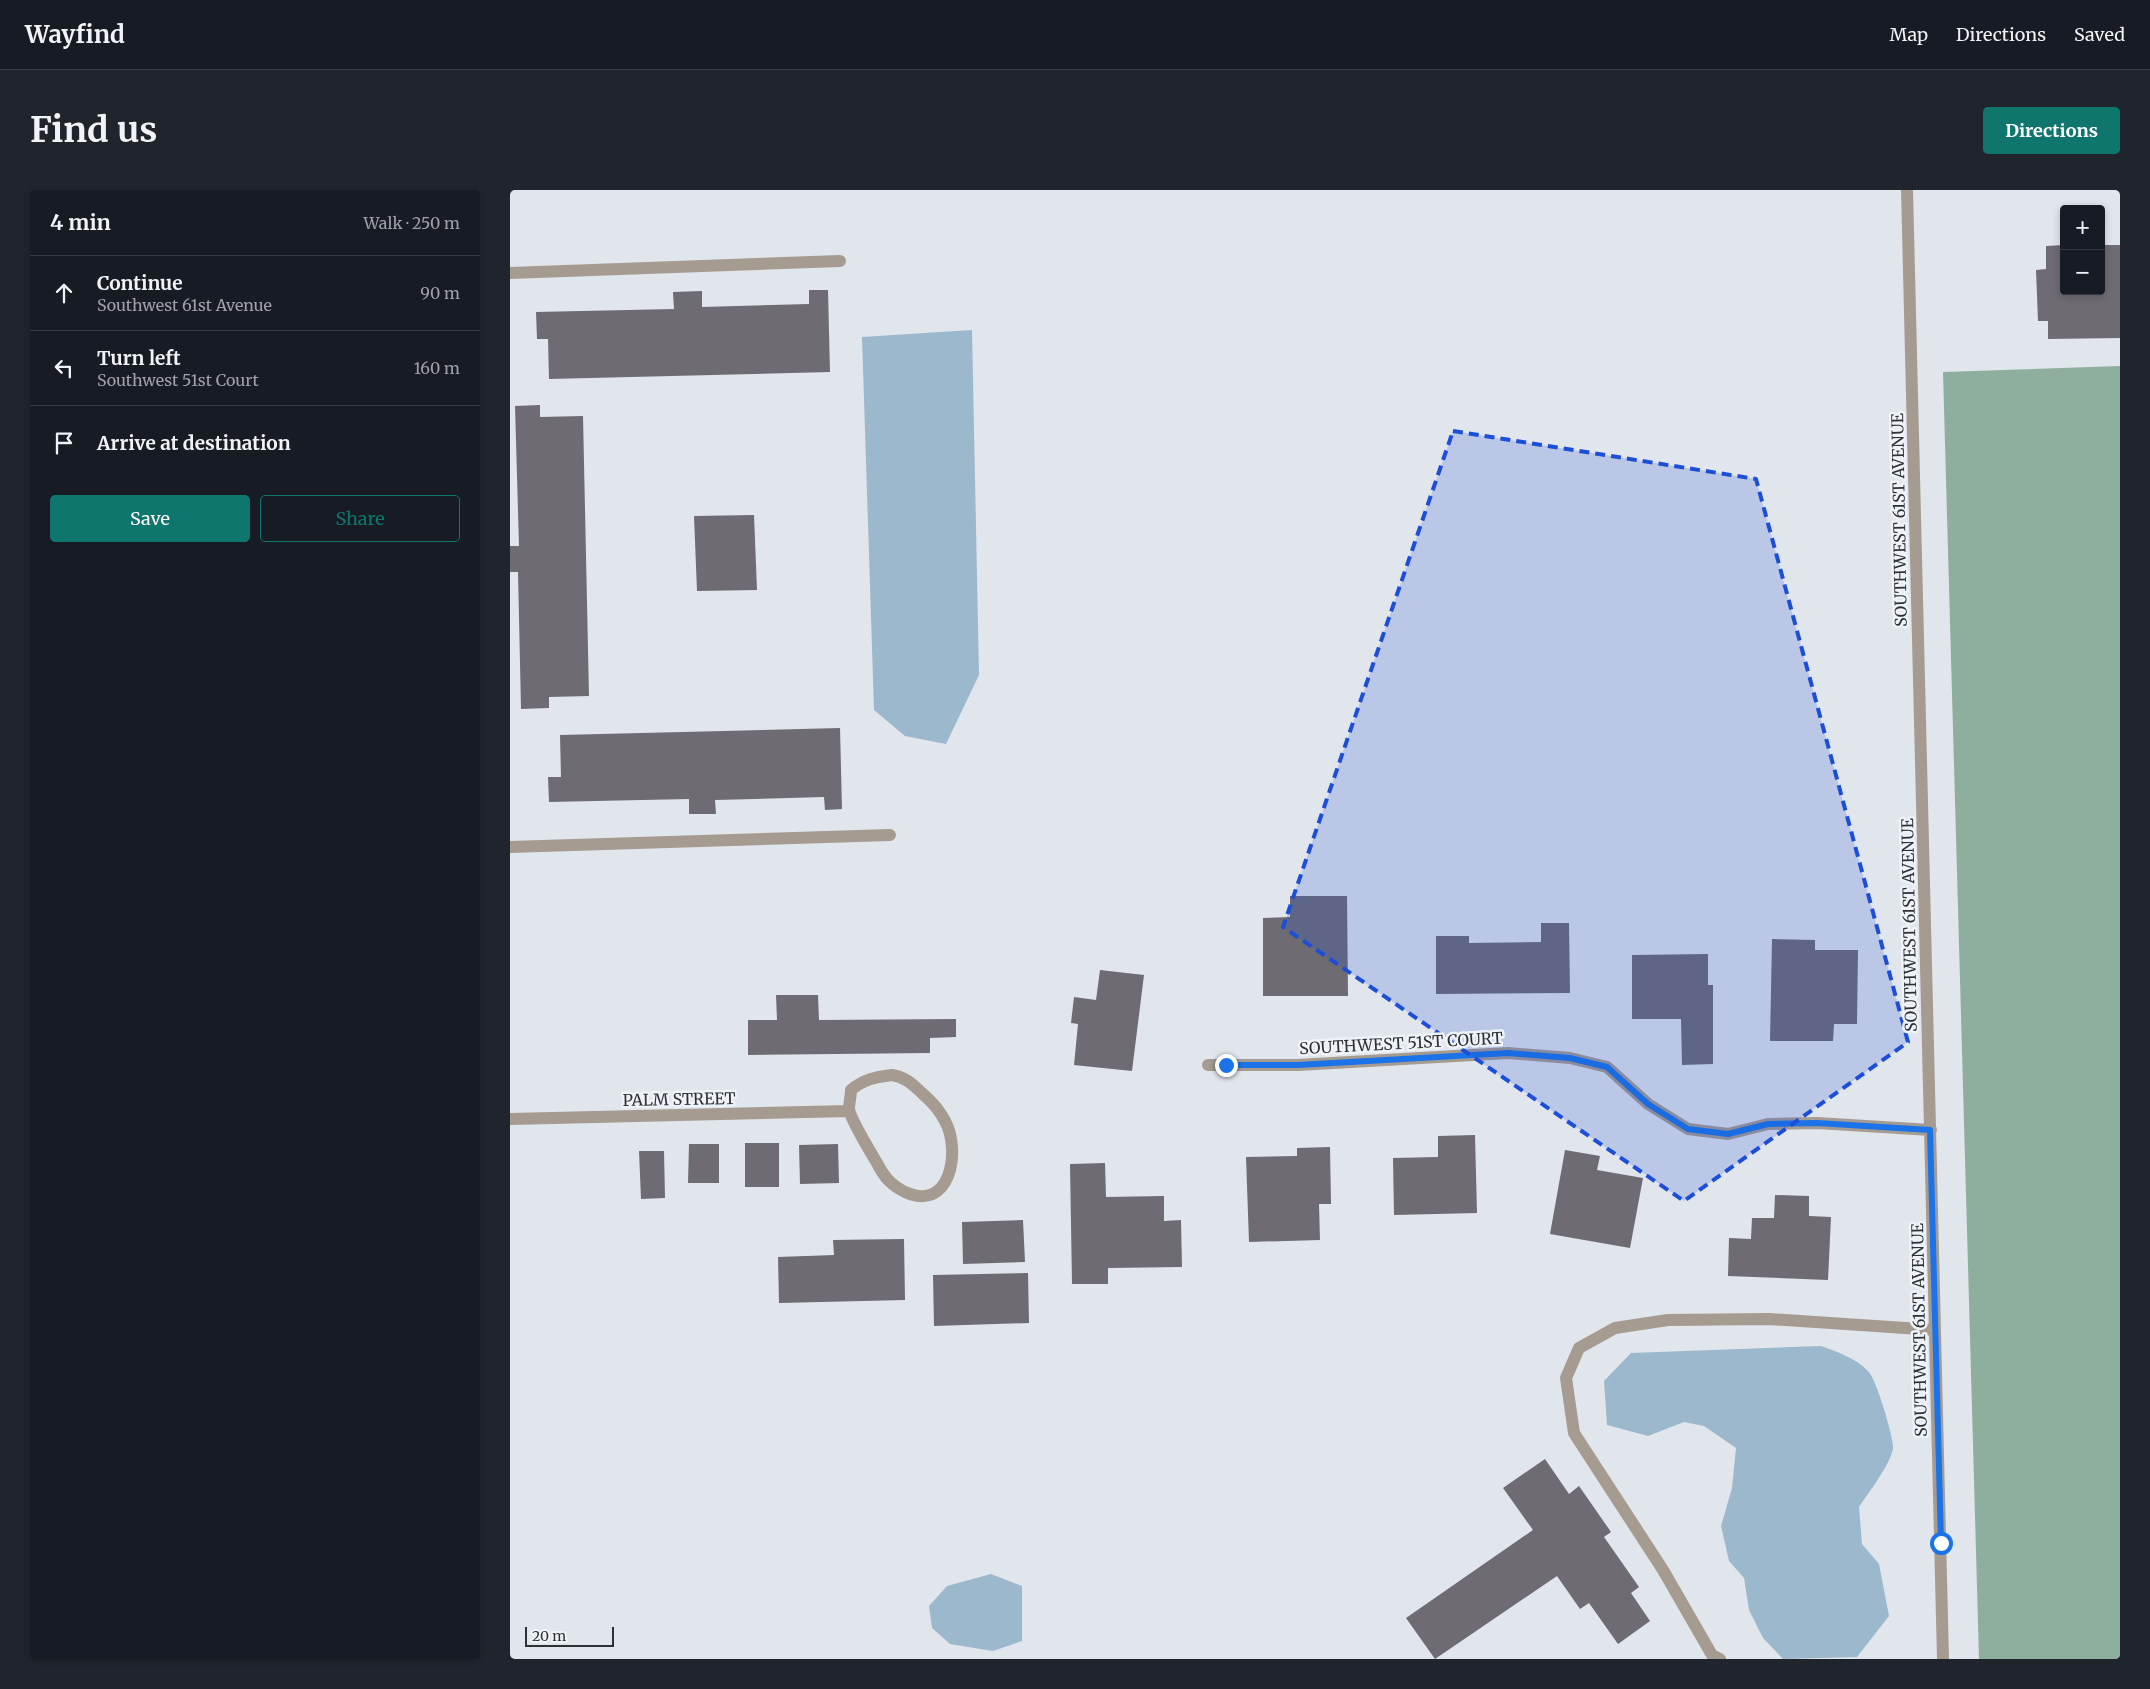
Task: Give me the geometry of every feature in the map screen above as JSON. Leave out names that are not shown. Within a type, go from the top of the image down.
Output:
[{"type":"street","name":"SOUTHWEST 61ST AVENUE","points":[[1907,190],[1943,1659]]},
{"type":"street","points":[[510,273],[840,261]]},
{"type":"street","points":[[510,847],[890,835]]},
{"type":"street","name":"SOUTHWEST 51ST COURT","points":[[1208,1065],[1298,1065],[1508,1053],[1570,1058],[1607,1067],[1648,1104],[1688,1129],[1728,1134],[1768,1124],[1817,1123],[1930,1130]]},
{"type":"street","points":[[876,1077],[904,1077],[929,1099],[946,1121],[951,1158],[950,1176],[935,1193],[923,1197],[913,1195],[892,1185],[882,1172],[849,1111],[851,1090],[861,1082],[876,1077]]},
{"type":"street","name":"PALM STREET","points":[[510,1119],[849,1111]]},
{"type":"street","points":[[1720,1659],[1712,1654],[1662,1570],[1574,1433],[1566,1378],[1579,1348],[1615,1328],[1668,1320],[1769,1319],[1935,1330]]},
{"type":"highlighted area","points":[[1453,431],[1756,479],[1908,1042],[1684,1201],[1283,927]]},
{"type":"green space","points":[[2120,366],[2120,1659],[1979,1659],[1943,372]]},
{"type":"water","points":[[972,330],[979,675],[946,744],[905,736],[874,710],[862,337]]},
{"type":"water","points":[[1821,1346],[1852,1359],[1868,1371],[1884,1408],[1890,1431],[1893,1447],[1889,1461],[1859,1507],[1862,1544],[1879,1564],[1889,1616],[1857,1657],[1783,1659],[1763,1638],[1749,1610],[1744,1578],[1729,1561],[1721,1526],[1732,1488],[1736,1448],[1704,1426],[1684,1422],[1648,1436],[1607,1425],[1604,1381],[1631,1353]]},
{"type":"water","points":[[991,1574],[1022,1586],[1022,1641],[993,1651],[950,1644],[932,1628],[929,1606],[947,1586]]},
{"type":"building","points":[[2060,245],[2060,295],[2105,295],[2105,245],[2120,245],[2120,338],[2048,339],[2048,321],[2038,321],[2036,270],[2046,269],[2046,246]]},
{"type":"building","points":[[809,290],[828,290],[830,372],[549,379],[548,339],[537,339],[536,312],[674,309],[673,292],[702,291],[702,307],[809,304]]},
{"type":"building","points":[[540,405],[540,417],[583,416],[589,696],[549,697],[549,708],[521,709],[518,572],[510,572],[510,546],[519,546],[515,406]]},
{"type":"building","points":[[754,515],[757,590],[697,591],[694,516]]},
{"type":"building","points":[[840,728],[842,809],[825,810],[824,797],[715,800],[716,814],[689,814],[689,799],[549,802],[548,777],[561,777],[560,735]]},
{"type":"building","points":[[1290,896],[1347,896],[1348,996],[1263,996],[1263,918],[1290,917]]},
{"type":"building","points":[[1541,923],[1569,923],[1570,993],[1436,994],[1436,936],[1469,936],[1469,943],[1541,942]]},
{"type":"building","points":[[1772,939],[1815,940],[1815,950],[1858,950],[1857,1024],[1834,1024],[1833,1041],[1770,1041]]},
{"type":"building","points":[[1708,954],[1708,985],[1713,985],[1713,1064],[1682,1065],[1681,1019],[1632,1019],[1632,955]]},
{"type":"building","points":[[1100,970],[1144,975],[1132,1071],[1074,1065],[1078,1024],[1071,1023],[1074,997],[1096,1000]]},
{"type":"building","points":[[776,995],[818,995],[819,1020],[956,1019],[956,1037],[930,1038],[930,1053],[748,1055],[748,1020],[777,1020]]},
{"type":"building","points":[[1475,1135],[1477,1213],[1394,1215],[1393,1158],[1438,1157],[1438,1136]]},
{"type":"building","points":[[745,1143],[779,1143],[779,1187],[745,1187]]},
{"type":"building","points":[[689,1144],[719,1144],[719,1183],[688,1183]]},
{"type":"building","points":[[838,1144],[839,1183],[800,1184],[799,1145]]},
{"type":"building","points":[[1330,1147],[1331,1204],[1319,1204],[1320,1240],[1249,1242],[1246,1157],[1297,1156],[1297,1148]]},
{"type":"building","points":[[1565,1150],[1600,1156],[1597,1170],[1643,1178],[1630,1248],[1550,1234]]},
{"type":"building","points":[[639,1151],[664,1151],[665,1198],[641,1199]]},
{"type":"building","points":[[1105,1163],[1106,1197],[1164,1196],[1164,1221],[1181,1220],[1182,1267],[1108,1268],[1108,1284],[1072,1284],[1070,1164]]},
{"type":"building","points":[[1775,1195],[1809,1196],[1809,1216],[1831,1217],[1828,1280],[1728,1276],[1729,1238],[1751,1239],[1752,1218],[1774,1218]]},
{"type":"building","points":[[1023,1220],[1025,1262],[963,1264],[962,1222]]},
{"type":"building","points":[[904,1239],[905,1300],[779,1303],[778,1257],[834,1255],[833,1240]]},
{"type":"building","points":[[1028,1273],[1029,1323],[934,1326],[933,1275]]},
{"type":"building","points":[[1545,1459],[1569,1494],[1579,1486],[1611,1532],[1604,1537],[1639,1587],[1631,1593],[1650,1621],[1618,1644],[1589,1603],[1580,1609],[1557,1576],[1435,1659],[1406,1618],[1533,1530],[1503,1488]]},
{"type":"route","points":[[1226,1065],[1298,1065],[1508,1053],[1570,1058],[1607,1067],[1648,1104],[1688,1129],[1728,1134],[1768,1124],[1817,1123],[1930,1130],[1941,1543]]}]
